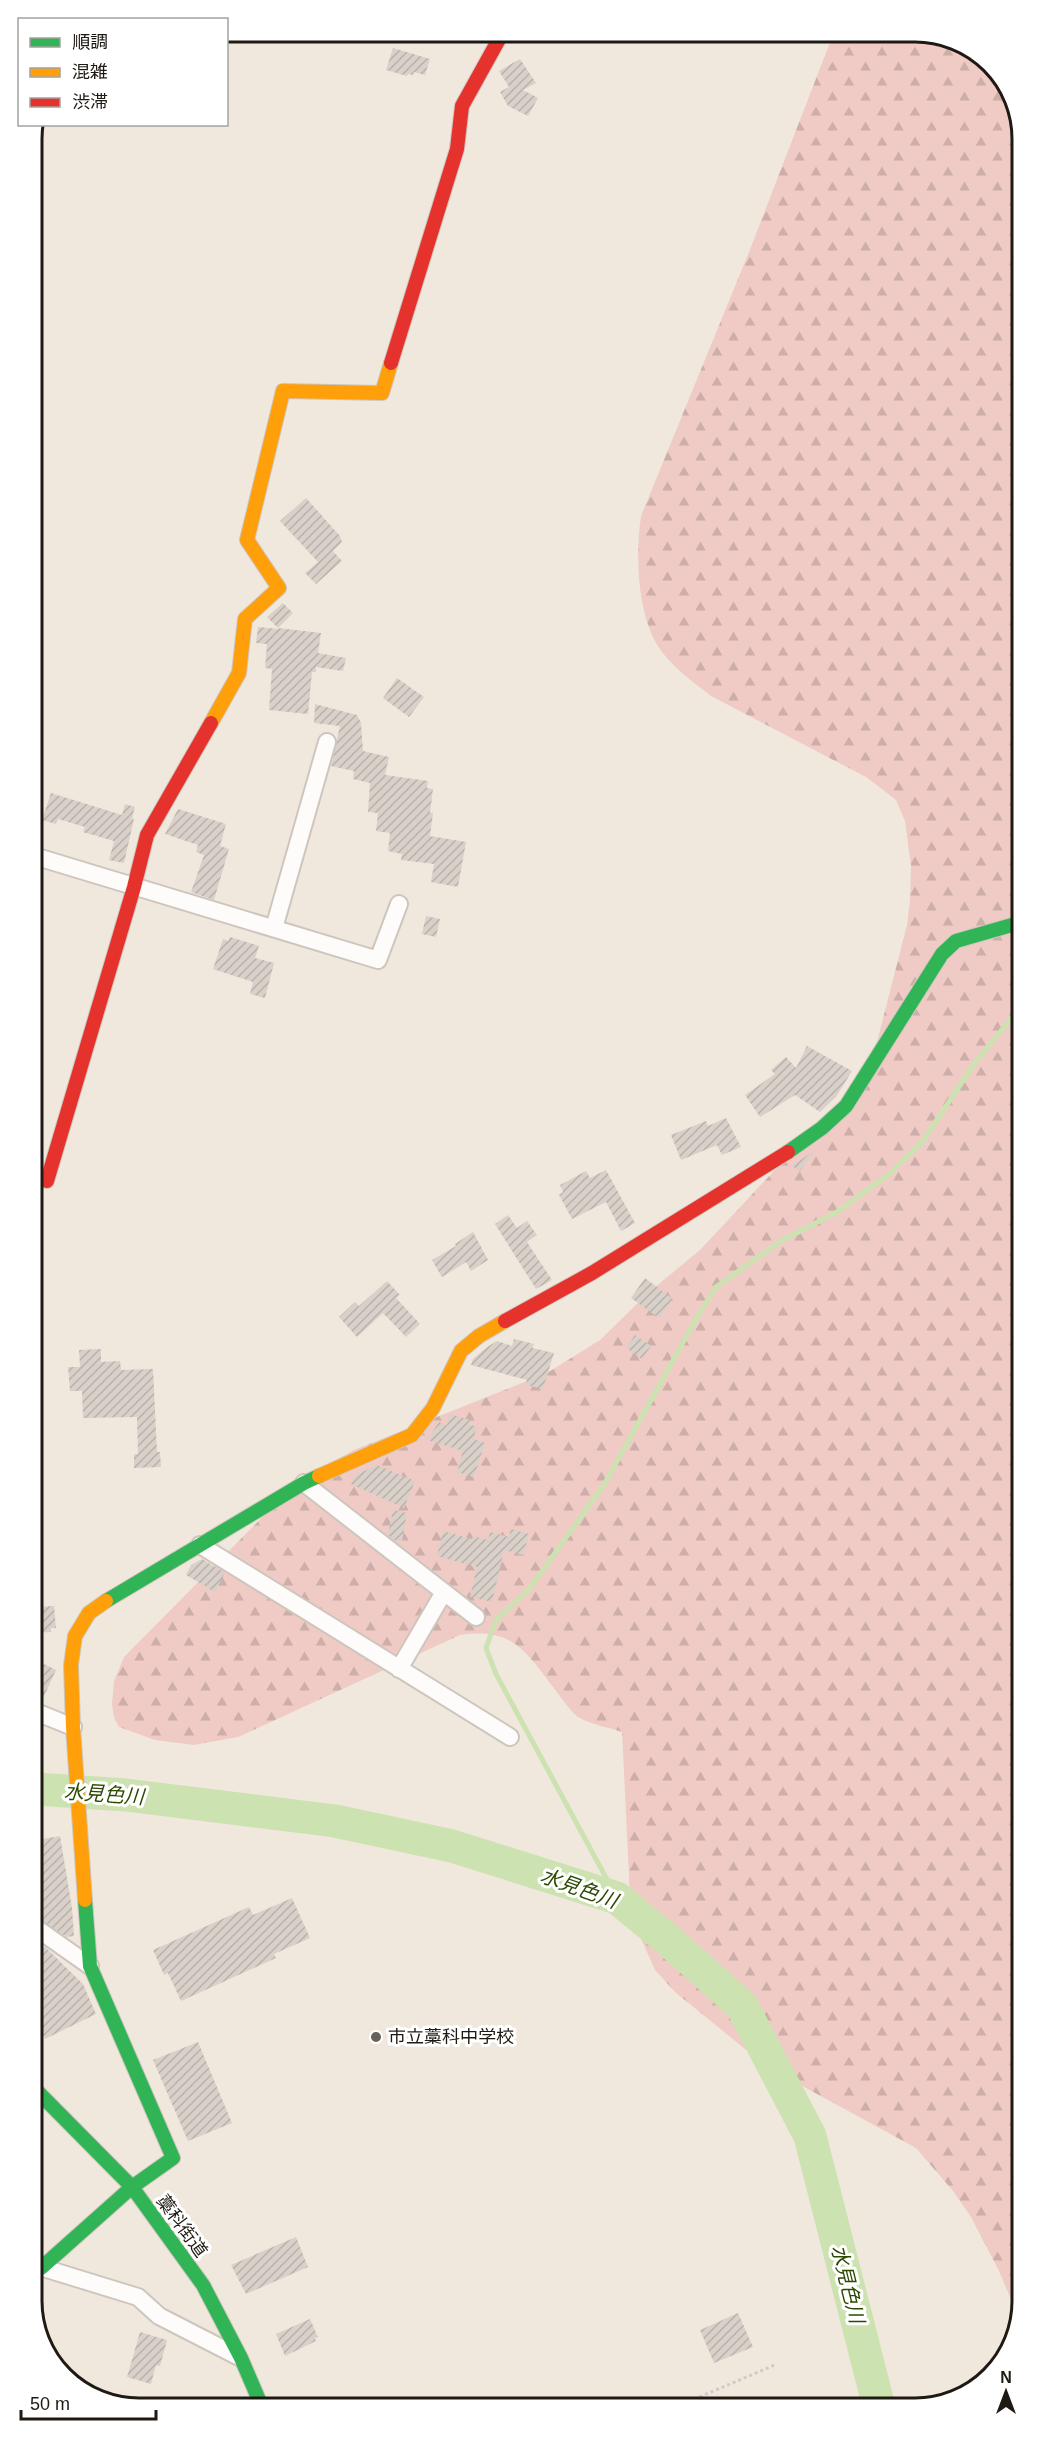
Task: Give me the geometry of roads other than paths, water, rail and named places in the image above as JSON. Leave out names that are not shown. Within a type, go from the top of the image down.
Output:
[{"type":"main road","points":[[42,1180],[47,1182],[134,887],[147,835],[238,673],[245,619],[279,588],[247,540],[283,391],[382,393],[457,149],[462,105],[497,42]]},
{"type":"main road","points":[[42,2264],[132,2187],[173,2158],[90,1966],[73,1727],[71,1665],[75,1636],[88,1613],[304,1483],[412,1435],[433,1408],[461,1351],[479,1336],[592,1273],[763,1170],[822,1128],[846,1106],[942,954],[956,941],[1012,925]]},
{"type":"main road","name":"藁科街道","points":[[42,2096],[132,2187],[203,2284],[258,2398]]},
{"type":"street","points":[[274,928],[327,742]]},
{"type":"street","points":[[42,858],[378,960],[399,904]]},
{"type":"street","points":[[304,1483],[476,1617]]},
{"type":"street","points":[[200,1545],[510,1737]]},
{"type":"street","points":[[399,1669],[444,1592]]},
{"type":"street","points":[[42,1714],[73,1727]]},
{"type":"street","points":[[42,1932],[90,1966]]},
{"type":"street","points":[[42,2268],[138,2298],[159,2316],[240,2358]]},
{"type":"waterway","points":[[617,1898],[496,1674],[486,1648],[496,1620],[530,1588],[605,1483],[716,1287],[781,1241],[837,1212],[888,1175],[923,1141],[974,1064],[1012,1018]]},
{"type":"waterway","name":"水見色川","points":[[42,1789],[126,1795],[335,1821],[452,1846],[617,1898],[742,2006],[810,2136],[877,2398]]},
{"type":"place","name":"市立藁科中学校","points":[[376,2037]]}]
